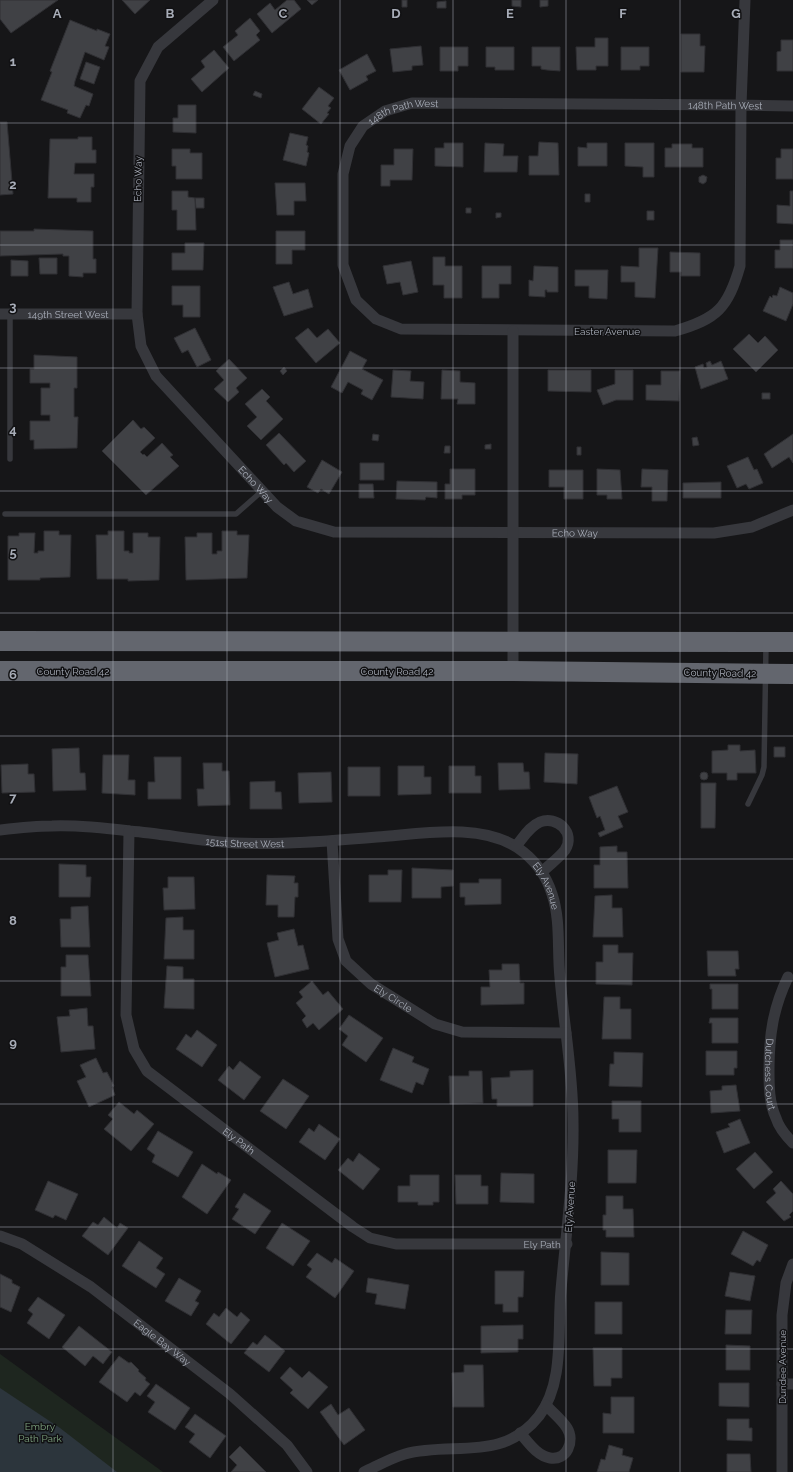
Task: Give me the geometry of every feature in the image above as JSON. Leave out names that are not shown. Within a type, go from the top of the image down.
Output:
[{"type":"highway","points":[[0,642],[793,642]]},
{"type":"highway","name":"County Road 42","points":[[0,671],[513,671],[793,674]]},
{"type":"street","name":"Echo Way","points":[[214,0],[158,47],[140,81],[136,314],[140,346],[156,376],[278,507],[296,521],[334,532],[714,533],[752,527],[793,510]]},
{"type":"street","name":"Easter Avenue","points":[[513,331],[675,331],[700,324],[720,309],[733,290],[740,266],[741,105],[745,0]]},
{"type":"street","name":"148th Path West","points":[[513,331],[402,329],[376,319],[356,300],[342,265],[342,174],[350,146],[363,126],[385,110],[412,103],[793,106]]},
{"type":"street","name":"149th Street West","points":[[5,314],[136,314]]},
{"type":"street","points":[[513,331],[513,671]]},
{"type":"street","points":[[516,846],[538,822],[547,820],[556,821],[563,826],[567,833],[568,843],[564,850],[542,872]]},
{"type":"street","name":"151st Street West","points":[[0,830],[53,826],[129,830],[234,843],[332,841],[441,832],[482,833],[490,835]]},
{"type":"street","name":"Ely Path","points":[[129,830],[126,1016],[134,1049],[147,1071],[353,1227],[370,1238],[396,1244],[567,1244]]},
{"type":"street","name":"Ely Avenue","points":[[364,1472],[406,1454],[431,1450],[473,1449],[498,1444],[520,1433],[536,1420],[546,1405],[553,1385],[558,1350],[558,1323],[567,1244],[571,1191],[573,1124],[570,1060],[558,962],[557,913],[552,892],[542,872],[516,846],[490,835]]},
{"type":"street","name":"Ely Circle","points":[[332,841],[338,939],[346,961],[371,984],[434,1024],[462,1032],[566,1033]]},
{"type":"street","name":"Dutchess Court","points":[[788,978],[781,992],[771,1026],[770,1088],[771,1105],[776,1120],[784,1134],[793,1143]]},
{"type":"street","name":"Eagle Bay Way","points":[[0,1236],[22,1244],[91,1287],[230,1394],[286,1445],[307,1472]]},
{"type":"street","name":"Dundee Avenue","points":[[782,1472],[787,1384],[783,1300],[793,1264]]},
{"type":"street","points":[[520,1433],[538,1453],[550,1458],[561,1457],[568,1451],[571,1440],[568,1429],[546,1405]]},
{"type":"lane","points":[[5,314],[10,460]]},
{"type":"lane","points":[[5,514],[236,514],[262,491]]},
{"type":"lane","points":[[748,804],[762,775],[764,767],[766,642]]},
{"type":"green space","name":"Embry Path Park","points":[[0,1354],[163,1472],[0,1472]]},
{"type":"shaded area","points":[[0,1388],[60,1428],[117,1472],[0,1472]]},
{"type":"building","points":[[0,0],[58,0],[11,33],[0,19]]},
{"type":"building","points":[[122,0],[150,0],[135,14]]},
{"type":"building","points":[[287,0],[294,0],[301,9],[272,33],[257,14],[270,3],[275,10]]},
{"type":"building","points":[[307,0],[318,0],[312,5]]},
{"type":"building","points":[[402,0],[407,0],[407,7],[402,7]]},
{"type":"building","points":[[512,0],[521,0],[521,7],[512,6]]},
{"type":"building","points":[[540,0],[548,0],[548,6],[540,7]]},
{"type":"building","points":[[446,1],[446,8],[437,8],[437,2]]},
{"type":"building","points":[[250,18],[260,31],[256,35],[260,40],[234,61],[223,47],[238,35],[235,31]]},
{"type":"building","points":[[70,20],[97,31],[97,29],[110,34],[105,46],[109,47],[104,60],[85,52],[74,86],[93,94],[89,106],[86,105],[80,118],[67,113],[68,110],[41,100],[52,72],[50,71]]},
{"type":"building","points":[[681,34],[700,34],[700,46],[705,46],[704,72],[681,72]]},
{"type":"building","points":[[595,38],[608,38],[608,66],[596,66],[596,70],[577,70],[576,47],[595,47]]},
{"type":"building","points":[[781,40],[793,40],[793,71],[777,71],[777,52],[781,51]]},
{"type":"building","points":[[421,46],[423,65],[412,66],[412,70],[393,72],[390,49]]},
{"type":"building","points":[[440,47],[468,47],[468,66],[458,66],[458,71],[440,71]]},
{"type":"building","points":[[486,47],[514,47],[514,70],[495,70],[495,67],[486,67]]},
{"type":"building","points":[[532,47],[560,47],[560,71],[541,69],[541,66],[532,66]]},
{"type":"building","points":[[621,47],[649,47],[649,66],[640,66],[640,70],[621,70]]},
{"type":"building","points":[[214,50],[229,68],[202,92],[191,79],[205,67],[201,61]]},
{"type":"building","points":[[367,54],[376,71],[366,76],[368,80],[350,90],[339,70]]},
{"type":"building","points":[[86,62],[100,67],[94,84],[80,79]]},
{"type":"building","points":[[319,87],[334,98],[328,106],[331,108],[327,113],[329,114],[321,124],[302,109]]},
{"type":"building","points":[[255,91],[262,94],[261,98],[253,95]]},
{"type":"building","points":[[178,105],[196,105],[196,133],[173,132],[173,118],[178,118]]},
{"type":"building","points":[[0,122],[7,122],[13,194],[0,195]]},
{"type":"building","points":[[290,133],[308,137],[306,145],[308,146],[307,152],[309,153],[306,166],[283,160]]},
{"type":"building","points":[[78,137],[92,137],[92,150],[96,150],[96,163],[75,163],[74,174],[94,174],[94,187],[91,187],[91,202],[77,202],[77,198],[48,198],[50,139],[78,139]]},
{"type":"building","points":[[539,142],[558,143],[559,175],[529,175],[529,156],[538,156]]},
{"type":"building","points":[[444,143],[463,143],[463,167],[435,166],[435,148],[444,148]]},
{"type":"building","points":[[485,143],[504,144],[503,156],[518,156],[517,172],[484,172]]},
{"type":"building","points":[[587,143],[607,143],[607,166],[578,166],[578,147],[587,148]]},
{"type":"building","points":[[625,143],[654,143],[654,177],[643,177],[643,167],[625,166]]},
{"type":"building","points":[[672,144],[692,144],[692,148],[703,148],[703,167],[665,167],[665,148],[672,148]]},
{"type":"building","points":[[172,149],[190,149],[190,153],[202,153],[202,179],[176,179],[176,166],[172,166]]},
{"type":"building","points":[[394,149],[413,149],[412,180],[390,180],[390,186],[381,186],[381,165],[394,165]]},
{"type":"building","points":[[781,149],[793,149],[793,179],[776,179],[776,158],[781,158]]},
{"type":"building","points":[[703,175],[707,177],[706,182],[703,184],[699,182],[699,177]]},
{"type":"building","points":[[275,183],[305,183],[306,201],[294,201],[294,215],[277,215]]},
{"type":"building","points":[[172,191],[188,191],[188,197],[195,198],[196,230],[177,230],[177,210],[172,210]]},
{"type":"building","points":[[790,191],[793,191],[793,224],[777,223],[777,205],[790,206]]},
{"type":"building","points":[[585,194],[590,194],[590,202],[585,202]]},
{"type":"building","points":[[195,198],[204,198],[204,208],[196,208]]},
{"type":"building","points":[[466,208],[471,208],[471,213],[466,213]]},
{"type":"building","points":[[647,211],[654,211],[654,220],[647,220]]},
{"type":"building","points":[[496,213],[501,213],[501,217],[496,218]]},
{"type":"building","points":[[34,229],[93,231],[93,259],[96,259],[96,273],[83,273],[83,277],[69,276],[69,256],[63,256],[63,254],[0,256],[0,231],[34,231]]},
{"type":"building","points":[[276,231],[305,231],[305,250],[292,250],[292,264],[276,264]]},
{"type":"building","points":[[780,240],[793,240],[793,268],[775,268],[775,250],[780,250]]},
{"type":"building","points":[[185,243],[204,243],[203,270],[172,270],[172,253],[185,253]]},
{"type":"building","points":[[639,248],[658,248],[655,298],[635,297],[635,282],[621,282],[621,266],[639,267]]},
{"type":"building","points":[[670,252],[700,253],[700,276],[681,276],[681,272],[670,272]]},
{"type":"building","points":[[433,257],[445,257],[445,266],[462,266],[462,298],[444,298],[444,285],[433,285]]},
{"type":"building","points":[[39,258],[57,258],[57,274],[40,274]]},
{"type":"building","points":[[11,260],[28,261],[28,276],[11,276]]},
{"type":"building","points":[[411,261],[418,292],[403,295],[400,282],[387,284],[383,266]]},
{"type":"building","points":[[482,266],[511,266],[511,284],[499,284],[499,298],[482,298]]},
{"type":"building","points":[[534,266],[558,267],[558,292],[547,292],[547,290],[545,290],[545,297],[529,296],[529,280],[533,281]]},
{"type":"building","points":[[575,270],[608,270],[607,299],[589,298],[589,286],[575,286]]},
{"type":"building","points":[[289,282],[293,294],[308,289],[313,307],[284,316],[273,287]]},
{"type":"building","points":[[172,286],[200,286],[200,317],[183,317],[183,305],[172,305]]},
{"type":"building","points":[[780,287],[793,293],[793,304],[786,321],[763,311],[770,296],[772,298],[773,295],[777,296]]},
{"type":"building","points":[[195,328],[211,360],[197,367],[188,350],[182,353],[174,338]]},
{"type":"building","points":[[308,328],[317,338],[328,329],[340,343],[316,363],[295,338]]},
{"type":"building","points":[[749,334],[758,343],[765,336],[778,350],[756,372],[733,349]]},
{"type":"building","points":[[350,351],[367,360],[362,369],[383,380],[372,400],[361,394],[363,390],[348,382],[342,393],[331,387]]},
{"type":"building","points":[[34,355],[77,357],[77,388],[74,388],[74,417],[78,417],[77,448],[34,449],[34,440],[30,440],[30,421],[50,421],[50,415],[41,415],[41,388],[50,388],[50,383],[30,383],[30,369],[34,369]]},
{"type":"building","points":[[229,359],[247,378],[236,388],[239,392],[228,402],[214,389],[224,380],[216,371]]},
{"type":"building","points":[[710,361],[712,365],[721,361],[728,379],[701,389],[695,367],[703,364],[704,368],[707,367],[706,363]]},
{"type":"building","points":[[284,367],[287,371],[283,375],[280,371]]},
{"type":"building","points":[[393,370],[411,371],[410,381],[424,382],[423,399],[391,397]]},
{"type":"building","points":[[442,370],[460,371],[460,382],[475,383],[475,404],[457,404],[458,399],[441,399]]},
{"type":"building","points":[[548,370],[591,370],[591,392],[548,391]]},
{"type":"building","points":[[615,370],[633,370],[633,400],[616,400],[603,405],[597,390],[615,384]]},
{"type":"building","points":[[661,371],[680,371],[679,401],[646,400],[646,385],[661,385]]},
{"type":"building","points":[[262,389],[270,397],[266,401],[283,419],[261,440],[247,426],[257,417],[245,404]]},
{"type":"building","points":[[762,393],[770,393],[770,399],[762,399]]},
{"type":"building","points":[[133,420],[141,429],[144,427],[155,438],[140,452],[143,455],[144,454],[147,457],[162,443],[173,455],[170,457],[179,466],[146,495],[102,451]]},
{"type":"building","points":[[279,433],[306,461],[294,472],[286,463],[284,465],[266,445]]},
{"type":"building","points":[[373,434],[379,435],[378,441],[372,440]]},
{"type":"building","points":[[793,434],[793,463],[789,457],[772,468],[764,454]]},
{"type":"building","points":[[697,437],[699,445],[693,446],[692,438]]},
{"type":"building","points":[[491,444],[491,449],[485,449],[485,445]]},
{"type":"building","points":[[445,446],[450,446],[450,453],[444,453]]},
{"type":"building","points":[[577,447],[581,447],[581,455],[577,455]]},
{"type":"building","points":[[748,457],[754,470],[757,469],[763,483],[749,489],[746,484],[737,488],[727,466]]},
{"type":"building","points":[[322,460],[342,472],[329,494],[321,489],[318,493],[307,487]]},
{"type":"building","points":[[360,463],[384,463],[384,480],[360,480]]},
{"type":"building","points":[[450,469],[475,469],[475,495],[462,495],[462,499],[445,499],[445,484],[450,484]]},
{"type":"building","points":[[597,469],[620,470],[622,499],[607,499],[607,495],[597,495]]},
{"type":"building","points":[[642,469],[668,470],[667,501],[652,501],[652,487],[641,487]]},
{"type":"building","points":[[549,470],[583,470],[583,499],[564,499],[564,487],[549,487]]},
{"type":"building","points":[[397,481],[437,482],[437,498],[426,497],[425,500],[396,499]]},
{"type":"building","points":[[721,482],[721,498],[683,498],[683,483]]},
{"type":"building","points":[[359,484],[373,484],[374,498],[359,498]]},
{"type":"building","points":[[44,531],[59,531],[59,535],[71,535],[70,577],[40,578],[40,580],[8,580],[8,536],[19,536],[19,533],[35,533],[34,553],[38,553],[38,551],[44,551]]},
{"type":"building","points":[[108,531],[124,531],[124,551],[129,551],[129,553],[133,553],[133,533],[148,533],[148,537],[160,537],[159,580],[128,581],[128,579],[97,579],[96,535],[108,535]]},
{"type":"building","points":[[222,531],[237,531],[237,535],[249,535],[247,578],[186,580],[185,537],[197,537],[197,533],[212,533],[212,554],[217,554],[217,551],[222,551]]},
{"type":"building","points":[[728,745],[740,745],[740,751],[755,750],[756,773],[737,773],[737,780],[727,780],[727,773],[712,773],[712,751],[728,750]]},
{"type":"building","points":[[774,747],[785,747],[785,757],[774,757]]},
{"type":"building","points":[[79,748],[80,773],[85,773],[86,790],[53,791],[52,749]]},
{"type":"building","points":[[545,753],[578,754],[577,784],[544,782]]},
{"type":"building","points":[[103,755],[129,755],[128,780],[135,780],[135,795],[102,793]]},
{"type":"building","points":[[154,757],[181,757],[181,799],[148,799],[148,782],[155,782]]},
{"type":"building","points":[[203,763],[222,763],[222,771],[229,771],[230,805],[198,806],[197,789],[204,789]]},
{"type":"building","points":[[498,763],[523,763],[524,772],[529,772],[530,789],[499,790]]},
{"type":"building","points":[[28,764],[28,774],[34,774],[35,792],[2,793],[1,765]]},
{"type":"building","points":[[398,766],[424,766],[424,777],[431,777],[431,794],[398,795]]},
{"type":"building","points":[[449,766],[475,766],[475,776],[481,776],[481,793],[449,793]]},
{"type":"building","points":[[348,767],[380,767],[380,796],[348,796]]},
{"type":"building","points":[[331,772],[332,802],[299,803],[298,773]]},
{"type":"building","points":[[702,772],[706,772],[708,776],[706,780],[702,780],[700,778],[700,774]]},
{"type":"building","points":[[275,781],[275,792],[281,792],[282,809],[250,809],[250,782]]},
{"type":"building","points":[[701,783],[716,783],[715,828],[701,828]]},
{"type":"building","points":[[617,786],[628,812],[618,816],[623,827],[600,837],[598,833],[605,830],[600,816],[597,818],[589,797]]},
{"type":"building","points":[[617,846],[617,852],[627,852],[628,888],[594,888],[594,865],[600,865],[600,847]]},
{"type":"building","points":[[59,864],[86,865],[86,877],[91,877],[90,897],[59,897]]},
{"type":"building","points":[[412,868],[453,870],[453,886],[441,887],[441,898],[412,898]]},
{"type":"building","points":[[388,870],[402,870],[401,902],[369,902],[369,875],[388,875]]},
{"type":"building","points":[[267,875],[295,876],[294,883],[298,883],[298,897],[295,897],[294,917],[278,917],[278,905],[266,905]]},
{"type":"building","points":[[168,877],[194,877],[195,909],[164,910],[163,888],[168,888]]},
{"type":"building","points":[[479,879],[501,879],[501,904],[465,905],[465,897],[460,897],[460,883],[479,883]]},
{"type":"building","points":[[612,895],[612,908],[622,908],[623,937],[593,937],[595,896]]},
{"type":"building","points":[[88,906],[90,947],[61,947],[60,919],[71,919],[71,907]]},
{"type":"building","points":[[183,917],[183,930],[194,930],[194,959],[164,959],[166,918]]},
{"type":"building","points":[[294,929],[298,946],[303,945],[309,969],[275,977],[267,943],[279,940],[277,933]]},
{"type":"building","points":[[603,945],[618,945],[618,953],[633,953],[632,985],[596,984],[596,962],[603,962]]},
{"type":"building","points":[[707,951],[738,951],[739,969],[735,969],[736,976],[708,976]]},
{"type":"building","points":[[66,955],[88,955],[91,996],[61,996],[61,967],[66,967]]},
{"type":"building","points":[[502,964],[519,964],[520,983],[524,983],[524,1004],[481,1005],[481,987],[490,987],[489,970],[502,970]]},
{"type":"building","points":[[167,966],[183,967],[183,979],[194,979],[194,1009],[164,1008]]},
{"type":"building","points":[[312,981],[323,995],[328,991],[343,1009],[319,1030],[313,1023],[307,1028],[302,1020],[306,1016],[296,1003],[303,997],[299,992]]},
{"type":"building","points":[[710,984],[738,984],[738,1009],[712,1009],[712,989],[710,989]]},
{"type":"building","points":[[604,997],[620,997],[620,1009],[631,1009],[631,1039],[602,1039]]},
{"type":"building","points":[[87,1008],[88,1026],[93,1026],[95,1049],[61,1052],[57,1017],[70,1016],[69,1010]]},
{"type":"building","points":[[349,1015],[383,1038],[366,1062],[342,1045],[348,1036],[339,1029]]},
{"type":"building","points":[[710,1018],[738,1018],[738,1043],[712,1043],[712,1023],[709,1023]]},
{"type":"building","points":[[197,1030],[217,1045],[202,1067],[176,1049],[186,1034],[191,1038]]},
{"type":"building","points":[[393,1048],[414,1057],[412,1062],[429,1069],[423,1085],[416,1082],[412,1093],[380,1080]]},
{"type":"building","points":[[706,1051],[737,1051],[737,1068],[734,1068],[734,1075],[706,1075]]},
{"type":"building","points":[[614,1052],[643,1053],[642,1087],[609,1086],[610,1064],[614,1064]]},
{"type":"building","points":[[96,1058],[103,1073],[107,1072],[114,1086],[112,1087],[115,1095],[89,1107],[77,1081],[86,1077],[80,1065]]},
{"type":"building","points":[[240,1061],[261,1077],[244,1100],[218,1080],[229,1066],[233,1070]]},
{"type":"building","points":[[533,1070],[533,1106],[497,1106],[497,1099],[492,1099],[491,1078],[510,1077],[510,1071]]},
{"type":"building","points":[[469,1071],[482,1071],[483,1103],[450,1104],[449,1076],[469,1076]]},
{"type":"building","points":[[283,1079],[309,1096],[286,1129],[260,1111]]},
{"type":"building","points":[[736,1085],[740,1111],[711,1113],[710,1091],[722,1090],[722,1086]]},
{"type":"building","points":[[612,1101],[641,1101],[641,1132],[619,1132],[619,1119],[612,1119]]},
{"type":"building","points":[[119,1102],[134,1114],[137,1110],[154,1124],[131,1151],[104,1129],[113,1119],[108,1115]]},
{"type":"building","points":[[740,1119],[750,1143],[724,1153],[716,1132],[730,1127],[728,1124]]},
{"type":"building","points":[[319,1124],[340,1139],[325,1160],[299,1142],[309,1128],[314,1132]]},
{"type":"building","points":[[158,1131],[193,1152],[178,1177],[152,1162],[155,1155],[147,1149]]},
{"type":"building","points":[[608,1150],[637,1150],[636,1183],[608,1183]]},
{"type":"building","points":[[755,1152],[773,1172],[754,1189],[736,1169]]},
{"type":"building","points":[[359,1153],[380,1169],[363,1190],[338,1170],[348,1158],[353,1162]]},
{"type":"building","points":[[202,1164],[217,1174],[218,1172],[231,1180],[207,1214],[182,1197]]},
{"type":"building","points":[[501,1173],[534,1174],[534,1203],[500,1202]]},
{"type":"building","points":[[410,1175],[439,1175],[439,1202],[433,1202],[433,1205],[418,1205],[418,1202],[398,1202],[398,1186],[410,1186]]},
{"type":"building","points":[[455,1175],[481,1175],[481,1186],[488,1186],[488,1204],[456,1204]]},
{"type":"building","points":[[48,1181],[78,1194],[66,1220],[55,1215],[53,1218],[35,1210]]},
{"type":"building","points":[[781,1181],[793,1194],[793,1211],[789,1215],[791,1217],[784,1221],[766,1202],[776,1193],[773,1189]]},
{"type":"building","points":[[244,1193],[271,1211],[255,1234],[232,1219],[239,1209],[235,1207]]},
{"type":"building","points":[[606,1196],[623,1196],[623,1209],[633,1209],[634,1237],[606,1237],[606,1230],[603,1230],[603,1215],[606,1215]]},
{"type":"building","points":[[104,1217],[117,1228],[120,1223],[128,1228],[108,1255],[82,1236],[93,1222],[98,1225]]},
{"type":"building","points":[[282,1223],[310,1241],[293,1266],[266,1248]]},
{"type":"building","points":[[743,1231],[768,1245],[760,1262],[757,1260],[753,1266],[731,1254]]},
{"type":"building","points":[[139,1241],[163,1258],[156,1268],[165,1274],[156,1288],[122,1266]]},
{"type":"building","points":[[601,1252],[629,1253],[629,1285],[601,1285]]},
{"type":"building","points":[[317,1253],[332,1263],[335,1258],[354,1271],[335,1298],[306,1277],[312,1269],[307,1265]]},
{"type":"building","points":[[495,1271],[524,1271],[523,1297],[518,1297],[518,1312],[503,1312],[503,1304],[495,1304]]},
{"type":"building","points":[[730,1272],[755,1276],[750,1301],[725,1296]]},
{"type":"building","points":[[0,1274],[12,1280],[12,1283],[20,1287],[11,1312],[0,1307]]},
{"type":"building","points":[[179,1278],[201,1291],[195,1301],[199,1303],[191,1316],[165,1301]]},
{"type":"building","points":[[368,1278],[409,1285],[405,1309],[375,1304],[377,1294],[366,1292]]},
{"type":"building","points":[[38,1297],[65,1315],[49,1339],[27,1323],[33,1314],[28,1310]]},
{"type":"building","points":[[595,1302],[622,1302],[622,1334],[595,1334]]},
{"type":"building","points":[[226,1308],[237,1317],[241,1312],[250,1320],[231,1344],[206,1324],[214,1313],[219,1317]]},
{"type":"building","points":[[726,1310],[752,1310],[751,1334],[725,1334]]},
{"type":"building","points":[[523,1325],[523,1339],[518,1339],[518,1352],[481,1353],[481,1326]]},
{"type":"building","points":[[79,1326],[112,1352],[103,1364],[93,1356],[85,1366],[62,1347]]},
{"type":"building","points":[[265,1335],[285,1351],[269,1372],[244,1353],[253,1342],[257,1345]]},
{"type":"building","points":[[726,1345],[750,1346],[750,1370],[726,1370]]},
{"type":"building","points":[[593,1348],[622,1348],[622,1378],[611,1378],[611,1386],[594,1386]]},
{"type":"building","points":[[119,1356],[129,1363],[131,1362],[150,1384],[140,1396],[135,1392],[127,1402],[99,1382]]},
{"type":"building","points":[[464,1365],[483,1365],[484,1407],[453,1407],[452,1373],[464,1372]]},
{"type":"building","points":[[290,1367],[302,1378],[309,1371],[328,1387],[308,1409],[290,1393],[293,1390],[280,1378]]},
{"type":"building","points":[[719,1383],[749,1383],[749,1407],[719,1406]]},
{"type":"building","points":[[156,1384],[190,1408],[175,1430],[148,1412],[155,1402],[147,1396]]},
{"type":"building","points":[[611,1397],[634,1397],[634,1433],[603,1433],[603,1413],[611,1414]]},
{"type":"building","points":[[331,1404],[338,1415],[349,1408],[365,1430],[344,1445],[320,1412]]},
{"type":"building","points":[[195,1414],[226,1436],[210,1458],[189,1442],[195,1434],[185,1427]]},
{"type":"building","points":[[727,1419],[749,1419],[749,1428],[752,1428],[752,1441],[727,1440]]},
{"type":"building","points":[[609,1445],[623,1449],[622,1455],[633,1458],[629,1472],[597,1472],[601,1459],[605,1460]]},
{"type":"building","points":[[240,1446],[266,1472],[231,1472],[237,1465],[229,1457]]},
{"type":"building","points":[[727,1454],[750,1454],[751,1472],[727,1472]]}]
